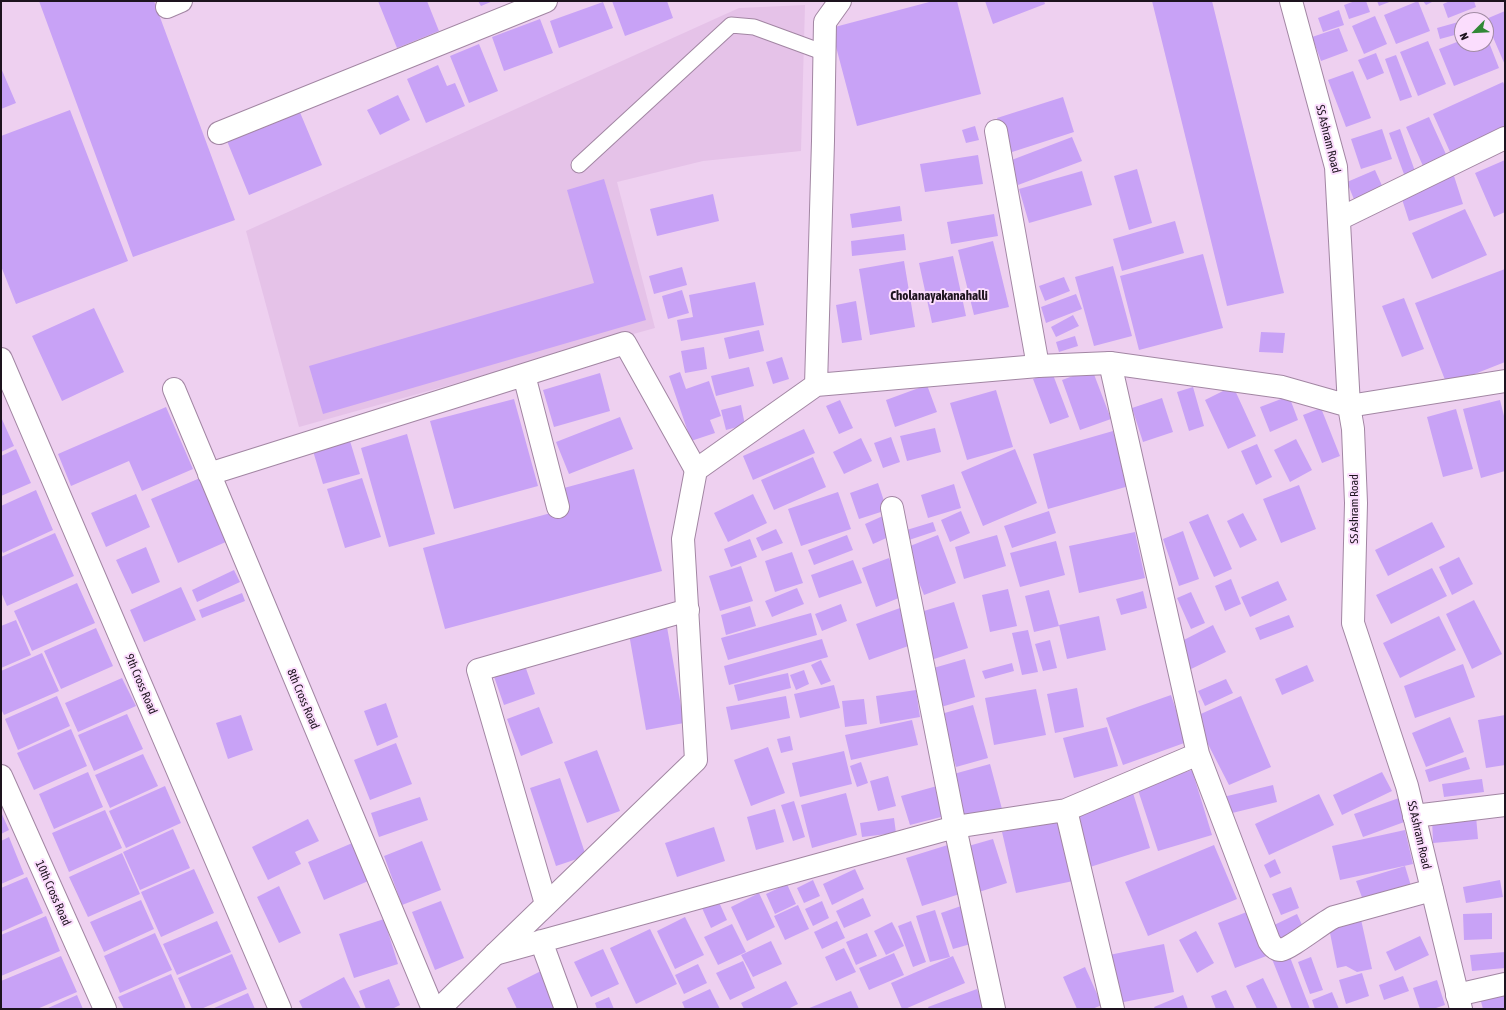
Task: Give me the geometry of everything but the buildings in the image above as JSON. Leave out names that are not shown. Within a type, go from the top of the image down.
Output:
[{"type":"street","points":[[219,133],[546,1]]},
{"type":"street","points":[[816,385],[825,22],[840,1]]},
{"type":"street","name":"SS Ashram Road","points":[[1291,1],[1336,167],[1349,406],[1353,429],[1356,503],[1353,623],[1407,786],[1459,1002]]},
{"type":"street","points":[[996,131],[1038,366]]},
{"type":"street","points":[[1339,219],[1505,138]]},
{"type":"street","points":[[210,474],[625,343],[696,470],[683,539],[696,760],[439,1009]]},
{"type":"street","name":"9th Cross Road","points":[[1,359],[280,1009]]},
{"type":"street","points":[[696,470],[816,385],[1038,366],[1110,362],[1282,386],[1349,406],[1505,381]]},
{"type":"street","points":[[1110,362],[1198,754],[1269,942],[1274,948],[1280,950],[1288,947],[1324,922],[1334,917],[1432,890]]},
{"type":"street","points":[[524,375],[558,507]]},
{"type":"street","name":"8th Cross Road","points":[[174,389],[433,1009]]},
{"type":"street","points":[[892,508],[955,827],[994,1009]]},
{"type":"street","points":[[546,904],[478,670],[688,610]]},
{"type":"street","points":[[495,954],[955,827],[1066,810],[1198,754]]},
{"type":"street","name":"10th Cross Road","points":[[1,776],[105,1009]]},
{"type":"street","points":[[1414,816],[1505,805]]},
{"type":"street","points":[[1066,810],[1113,1009]]},
{"type":"street","points":[[541,941],[566,1009]]},
{"type":"street","points":[[1459,1002],[1505,984]]},
{"type":"lane","points":[[579,165],[731,25],[754,27],[825,53]]},
{"type":"shaded area","points":[[805,5],[801,151],[703,161],[617,182],[655,328],[299,427],[246,231],[739,8]]},
{"type":"district","name":"Cholanayakanahalli","points":[[939,296]]}]
